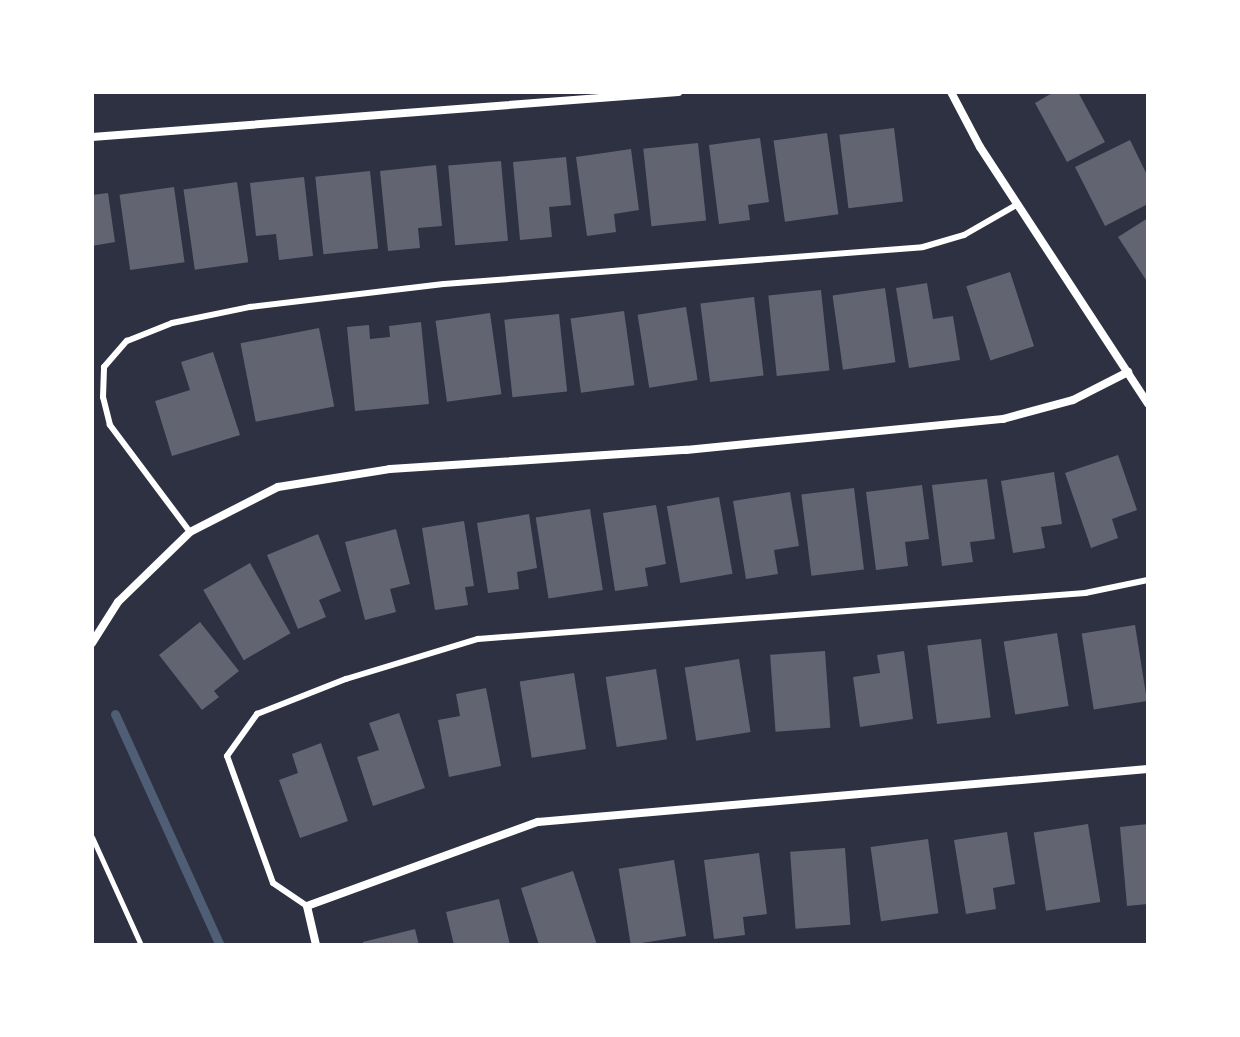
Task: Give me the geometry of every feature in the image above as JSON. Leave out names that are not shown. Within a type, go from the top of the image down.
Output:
[{"type":"street","points":[[92,137],[678,92]]},
{"type":"street","points":[[951,92],[1018,204],[1148,404]]},
{"type":"street","points":[[92,643],[118,602],[190,532],[278,487],[332,475],[1003,419],[1073,400],[1128,372]]},
{"type":"street","points":[[316,945],[307,906],[538,822],[1148,769]]},
{"type":"lane","points":[[190,532],[110,425],[103,397],[104,367],[127,341],[172,323],[250,307],[444,284],[923,247],[964,235],[1018,204]]},
{"type":"lane","points":[[307,906],[273,883],[227,756],[257,714],[346,679],[478,639],[1085,593],[1148,580]]},
{"type":"path","points":[[92,837],[141,945]]},
{"type":"building","points":[[1054,92],[1078,92],[1105,142],[1067,162],[1035,103]]},
{"type":"building","points":[[894,128],[903,201],[848,208],[839,135]]},
{"type":"building","points":[[827,133],[838,214],[785,222],[774,141]]},
{"type":"building","points":[[760,138],[769,202],[748,205],[750,220],[719,224],[709,145]]},
{"type":"building","points":[[1130,140],[1148,177],[1148,204],[1105,226],[1075,167]]},
{"type":"building","points":[[698,143],[706,221],[651,226],[643,149]]},
{"type":"building","points":[[631,149],[639,210],[614,214],[616,232],[587,236],[576,157]]},
{"type":"building","points":[[566,157],[571,205],[549,207],[552,237],[520,240],[513,162]]},
{"type":"building","points":[[501,161],[508,241],[455,245],[448,166]]},
{"type":"building","points":[[436,165],[442,226],[418,228],[420,248],[388,251],[380,171]]},
{"type":"building","points":[[370,171],[378,249],[323,254],[315,177]]},
{"type":"building","points":[[304,177],[313,256],[279,260],[276,234],[256,236],[250,183]]},
{"type":"building","points":[[237,182],[248,262],[195,270],[184,190]]},
{"type":"building","points":[[174,187],[185,262],[130,270],[120,195]]},
{"type":"building","points":[[108,193],[115,242],[92,246],[92,195]]},
{"type":"building","points":[[1148,218],[1148,283],[1118,237]]},
{"type":"building","points":[[1010,272],[1034,346],[990,360],[966,286]]},
{"type":"building","points":[[927,283],[933,319],[953,316],[960,360],[909,368],[896,288]]},
{"type":"building","points":[[885,288],[895,362],[843,370],[833,295]]},
{"type":"building","points":[[821,290],[829,371],[777,376],[768,296]]},
{"type":"building","points":[[754,297],[764,375],[710,382],[700,304]]},
{"type":"building","points":[[686,307],[698,380],[649,388],[638,315]]},
{"type":"building","points":[[624,311],[634,385],[581,393],[571,319]]},
{"type":"building","points":[[490,313],[501,394],[447,402],[436,321]]},
{"type":"building","points":[[559,314],[567,392],[512,397],[504,320]]},
{"type":"building","points":[[421,322],[429,404],[355,411],[347,327],[369,325],[370,339],[390,337],[389,326]]},
{"type":"building","points":[[319,328],[334,407],[256,422],[240,343]]},
{"type":"building","points":[[213,352],[240,435],[172,456],[155,401],[190,390],[181,362]]},
{"type":"building","points":[[1118,455],[1137,510],[1112,519],[1118,538],[1091,548],[1065,473]]},
{"type":"building","points":[[1054,472],[1062,524],[1041,527],[1045,548],[1013,553],[1001,481]]},
{"type":"building","points":[[987,479],[995,539],[970,542],[973,562],[942,566],[932,485]]},
{"type":"building","points":[[922,485],[929,539],[905,542],[908,566],[876,570],[866,492]]},
{"type":"building","points":[[854,488],[864,569],[811,576],[801,494]]},
{"type":"building","points":[[790,492],[799,546],[774,550],[778,574],[746,579],[733,501]]},
{"type":"building","points":[[719,497],[733,574],[680,583],[667,506]]},
{"type":"building","points":[[656,505],[666,564],[645,568],[648,586],[615,591],[603,513]]},
{"type":"building","points":[[590,509],[603,590],[549,599],[536,518]]},
{"type":"building","points":[[529,514],[537,568],[517,572],[519,589],[488,593],[477,523]]},
{"type":"building","points":[[464,521],[474,586],[465,587],[468,605],[435,610],[422,528]]},
{"type":"building","points":[[396,529],[410,584],[390,589],[396,612],[365,620],[345,542]]},
{"type":"building","points":[[318,534],[341,591],[319,600],[326,617],[298,629],[267,555]]},
{"type":"building","points":[[250,563],[290,633],[244,660],[203,590]]},
{"type":"building","points":[[200,622],[239,671],[214,691],[219,697],[202,710],[159,655]]},
{"type":"building","points":[[1135,625],[1147,701],[1094,709],[1082,633]]},
{"type":"building","points":[[1057,633],[1069,706],[1015,715],[1004,641]]},
{"type":"building","points":[[981,639],[991,717],[937,724],[927,646]]},
{"type":"building","points":[[825,651],[830,728],[776,732],[770,655]]},
{"type":"building","points":[[904,651],[913,719],[860,727],[853,677],[880,673],[877,655]]},
{"type":"building","points":[[739,659],[751,732],[696,741],[685,668]]},
{"type":"building","points":[[656,669],[667,739],[617,747],[606,677]]},
{"type":"building","points":[[574,673],[586,749],[532,758],[520,682]]},
{"type":"building","points":[[486,688],[501,766],[449,777],[438,720],[460,716],[456,694]]},
{"type":"building","points":[[399,713],[425,788],[373,806],[357,757],[379,750],[369,723]]},
{"type":"building","points":[[321,743],[348,821],[300,838],[279,780],[298,773],[292,754]]},
{"type":"building","points":[[1088,824],[1100,902],[1046,911],[1034,833]]},
{"type":"building","points":[[1148,824],[1148,904],[1127,906],[1120,827]]},
{"type":"building","points":[[1007,832],[1015,884],[993,888],[996,909],[966,914],[954,840]]},
{"type":"building","points":[[928,839],[938,913],[881,921],[871,847]]},
{"type":"building","points":[[845,848],[850,925],[796,929],[790,852]]},
{"type":"building","points":[[759,853],[767,914],[743,917],[745,935],[714,939],[704,860]]},
{"type":"building","points":[[674,860],[686,936],[631,945],[619,869]]},
{"type":"building","points":[[573,871],[597,945],[539,945],[521,888]]},
{"type":"building","points":[[499,899],[510,945],[454,945],[446,912]]},
{"type":"building","points":[[415,929],[419,945],[363,945],[363,942]]},
{"type":"waterway","points":[[115,714],[220,945]]}]
